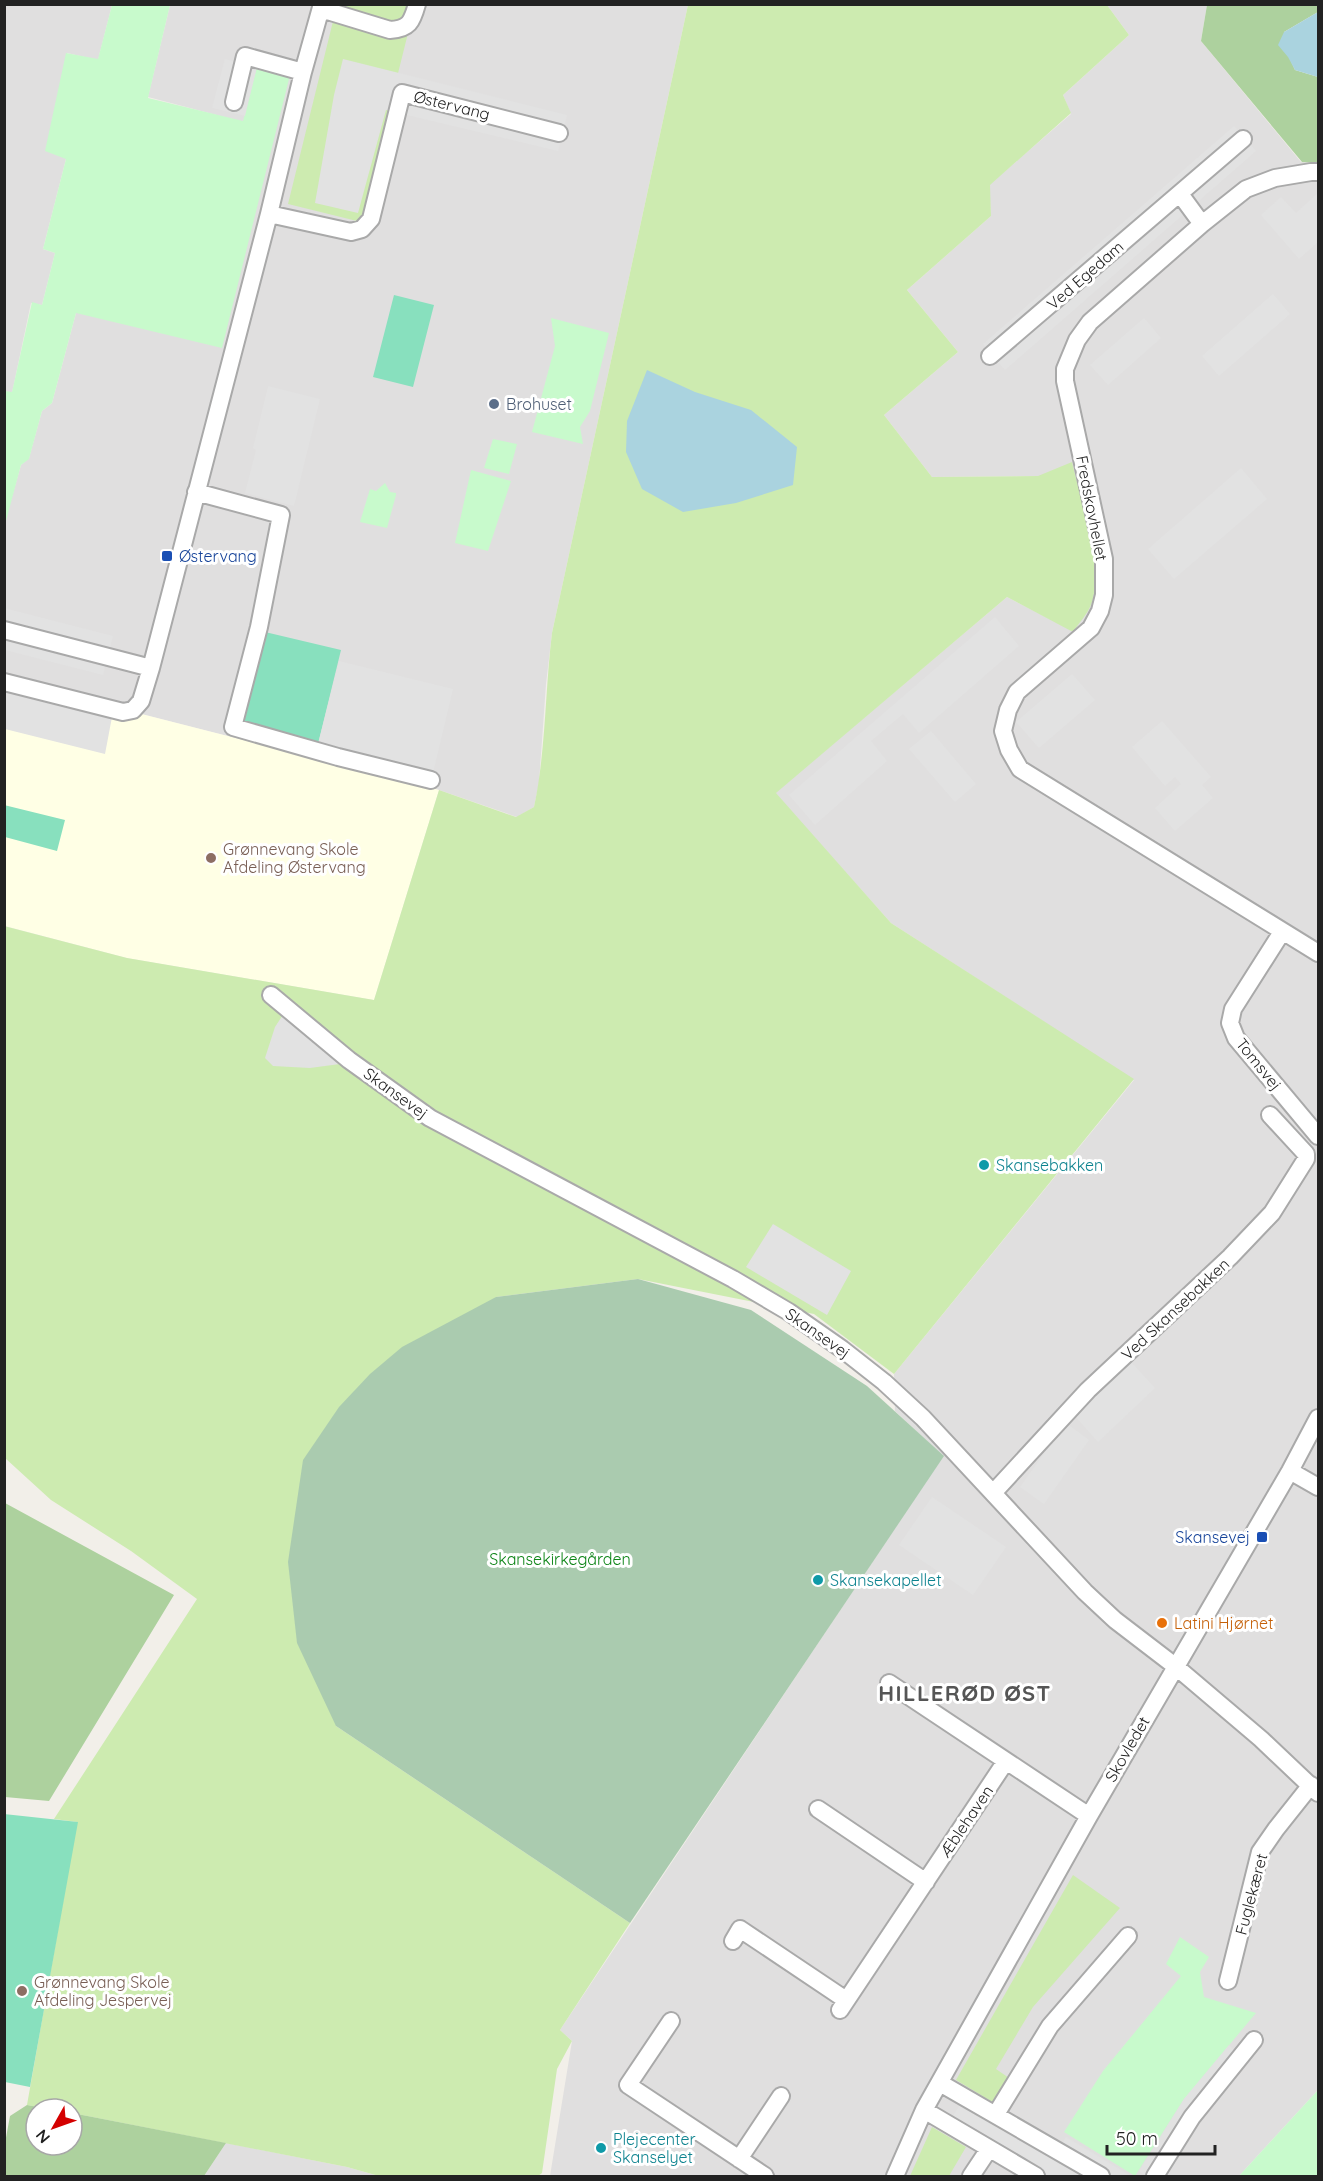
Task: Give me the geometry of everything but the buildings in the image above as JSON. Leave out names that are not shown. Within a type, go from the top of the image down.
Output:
[{"type":"street","points":[[4,682],[123,712],[133,710],[141,701],[321,7],[390,30],[401,29],[408,25],[417,4]]},
{"type":"street","points":[[234,102],[245,56],[303,72]]},
{"type":"street","name":"Østervang","points":[[269,214],[351,232],[362,229],[371,219],[402,93],[559,133]]},
{"type":"street","name":"Ved Egedam","points":[[990,356],[1243,139]]},
{"type":"street","name":"Fredskovhellet","points":[[1318,172],[1275,178],[1246,189],[1202,224],[1090,322],[1077,340],[1065,369],[1065,381],[1104,559],[1104,595],[1100,611],[1091,628],[1017,692],[1008,710],[1003,731],[1008,750],[1020,769],[1318,953]]},
{"type":"street","points":[[1180,194],[1202,224]]},
{"type":"street","points":[[196,492],[281,515],[259,627],[233,727],[338,757],[431,780]]},
{"type":"street","points":[[4,630],[151,668]]},
{"type":"street","name":"Tomsvej","points":[[1282,932],[1233,1009],[1230,1023],[1236,1038],[1317,1130]]},
{"type":"street","name":"Skansevej","points":[[271,995],[349,1060],[372,1074],[430,1118],[733,1279],[789,1312],[842,1349],[884,1382],[923,1418],[1085,1592],[1115,1620],[1261,1739],[1315,1789]]},
{"type":"street","name":"Ved Skansebakken","points":[[993,1493],[1089,1390],[1225,1262],[1272,1213],[1306,1159],[1306,1154],[1270,1115]]},
{"type":"street","name":"Skovledet","points":[[895,2176],[924,2110],[1174,1666],[1290,1471],[1318,1419]]},
{"type":"street","points":[[1290,1471],[1318,1488]]},
{"type":"street","points":[[889,1683],[1089,1816]]},
{"type":"street","name":"Æblehaven","points":[[733,1941],[740,1929],[843,2005],[1006,1761]]},
{"type":"street","name":"Fuglekæret","points":[[1228,1981],[1260,1852],[1276,1829],[1315,1789]]},
{"type":"street","points":[[818,1809],[926,1882]]},
{"type":"street","points":[[996,2114],[1050,2026],[1128,1936]]},
{"type":"street","points":[[671,2020],[628,2085],[765,2176]]},
{"type":"street","points":[[1155,2176],[1192,2117],[1254,2040]]},
{"type":"street","points":[[940,2083],[1101,2176]]},
{"type":"street","points":[[739,2159],[781,2096]]},
{"type":"street","points":[[924,2110],[1036,2176]]},
{"type":"street","points":[[971,2176],[989,2149]]},
{"type":"shaded area","points":[[5,5],[112,5],[98,60],[67,53],[66,159],[43,249],[55,253],[42,305],[31,303],[12,393],[5,391]]},
{"type":"shaded area","points":[[170,5],[688,5],[552,633],[539,783],[534,807],[517,817],[439,790],[5,679],[5,521],[21,465],[29,458],[42,411],[52,403],[76,313],[243,122],[148,97]]},
{"type":"shaded area","points":[[1107,5],[1207,5],[1201,41],[1301,162],[1318,163],[1318,2090],[1239,2176],[550,2176],[572,2041],[560,2030],[943,1456],[895,1411],[894,1374],[1134,1080],[891,923],[775,793],[1007,597],[1073,631],[1038,476],[932,477],[884,415],[958,352],[907,290],[991,216],[989,185],[1071,114],[1063,95],[1129,35]]},
{"type":"shaded area","points":[[225,59],[257,67],[245,116],[212,108]]},
{"type":"shaded area","points":[[343,59],[567,115],[558,151],[386,110],[358,213],[315,203],[334,95]]},
{"type":"shaded area","points":[[1234,126],[1256,151],[1005,370],[983,344]]},
{"type":"shaded area","points":[[1318,193],[1318,242],[1299,259],[1261,215],[1281,197],[1296,213]]},
{"type":"shaded area","points":[[1273,294],[1290,314],[1219,376],[1202,356]]},
{"type":"shaded area","points":[[1144,318],[1161,338],[1108,385],[1090,365]]},
{"type":"shaded area","points":[[268,386],[320,399],[294,506],[245,493]]},
{"type":"shaded area","points":[[1241,468],[1267,499],[1174,579],[1148,549]]},
{"type":"shaded area","points":[[4,608],[113,636],[103,675],[5,650]]},
{"type":"shaded area","points":[[995,617],[1019,646],[919,733],[903,714],[871,741],[887,761],[815,825],[789,795]]},
{"type":"shaded area","points":[[339,661],[453,689],[433,773],[318,744]]},
{"type":"shaded area","points":[[1072,674],[1095,700],[1039,748],[1016,722]]},
{"type":"shaded area","name":"Grønnevang Skole Afdeling Østervang","points":[[4,679],[439,790],[374,1000],[127,958],[5,926]]},
{"type":"shaded area","points":[[5,689],[112,717],[105,754],[5,729]]},
{"type":"shaded area","points":[[1162,721],[1211,777],[1202,785],[1213,798],[1175,831],[1155,808],[1181,784],[1175,777],[1165,786],[1132,747]]},
{"type":"shaded area","points":[[931,731],[976,784],[955,802],[909,749]]},
{"type":"shaded area","points":[[290,1004],[346,1047],[340,1064],[310,1068],[273,1066],[265,1058],[275,1027]]},
{"type":"shaded area","points":[[773,1224],[851,1271],[827,1315],[746,1267]]},
{"type":"shaded area","points":[[1131,1362],[1155,1388],[1098,1442],[1074,1415]]},
{"type":"shaded area","points":[[1066,1423],[1089,1440],[1044,1504],[1020,1487]]},
{"type":"shaded area","points":[[932,1497],[1006,1547],[973,1595],[899,1545]]},
{"type":"shaded area","points":[[1229,2045],[1237,2053],[1147,2176],[1139,2171],[1184,2099]]},
{"type":"shaded area","points":[[963,2100],[1088,2176],[1047,2176],[951,2119]]},
{"type":"shaded area","points":[[1066,2137],[1131,2176],[1112,2176],[1061,2145]]},
{"type":"shaded area","points":[[226,2143],[347,2167],[379,2176],[204,2176]]},
{"type":"green space","points":[[112,5],[170,5],[148,98],[243,121],[257,67],[290,75],[222,348],[76,313],[52,403],[42,411],[29,459],[21,465],[6,521],[5,391],[12,392],[32,302],[42,305],[55,253],[43,249],[66,159],[45,151],[66,53],[98,59]]},
{"type":"green space","points":[[337,5],[415,5],[361,222],[288,204]]},
{"type":"green space","points":[[688,5],[1107,5],[1129,35],[1063,95],[1071,113],[990,185],[991,216],[907,290],[958,352],[884,415],[932,477],[1038,476],[1072,462],[1094,557],[1094,595],[1089,609],[1073,632],[1007,597],[776,793],[891,923],[1134,1079],[894,1374],[814,1314],[638,1279],[496,1297],[336,1726],[630,1923],[560,2030],[572,2041],[557,2069],[542,2173],[538,2176],[379,2176],[347,2167],[84,2115],[84,2097],[28,2097],[77,1822],[54,1819],[197,1599],[131,1551],[51,1500],[5,1458],[4,926],[127,958],[374,1000],[439,790],[516,817],[534,807],[541,764],[552,633]]},
{"type":"green space","points":[[1207,5],[1318,5],[1318,12],[1284,32],[1289,57],[1295,70],[1318,77],[1318,163],[1302,162],[1201,41]]},
{"type":"green space","points":[[394,295],[434,305],[413,387],[373,377]]},
{"type":"green space","points":[[551,318],[609,333],[590,411],[580,427],[583,444],[532,432],[555,346]]},
{"type":"green space","points":[[493,439],[517,444],[509,474],[484,468]]},
{"type":"green space","points":[[471,470],[511,481],[488,551],[455,543]]},
{"type":"green space","points":[[385,483],[390,492],[396,493],[387,528],[360,522],[370,489],[376,491]]},
{"type":"green space","points":[[265,632],[341,650],[318,744],[242,726]]},
{"type":"green space","points":[[4,805],[65,820],[57,851],[5,837]]},
{"type":"green space","name":"Skansekirkegården","points":[[638,1279],[751,1310],[867,1386],[944,1456],[630,1923],[336,1726],[297,1643],[288,1562],[303,1460],[339,1407],[370,1374],[402,1347],[496,1297]]},
{"type":"green space","points":[[5,1503],[174,1595],[49,1801],[5,1797]]},
{"type":"green space","points":[[4,1814],[78,1822],[30,2087],[5,2082]]},
{"type":"green space","points":[[1073,1875],[1120,1908],[1033,2007],[996,2069],[1009,2078],[994,2103],[956,2080]]},
{"type":"green space","points":[[1180,1937],[1209,1957],[1200,1972],[1204,1997],[1256,2013],[1184,2099],[1135,2176],[1064,2132],[1103,2071],[1181,1976],[1166,1964]]},
{"type":"green space","points":[[1318,2090],[1318,2176],[1239,2176]]},
{"type":"green space","points":[[24,2107],[24,2157],[84,2157],[84,2115],[226,2143],[204,2176],[5,2176],[5,2143],[10,2116]]},
{"type":"green space","points":[[932,2127],[966,2147],[949,2176],[910,2176]]},
{"type":"water","points":[[1318,12],[1318,77],[1295,70],[1278,45],[1284,32]]},
{"type":"water","points":[[647,370],[695,392],[751,410],[797,447],[793,485],[736,503],[683,512],[642,489],[626,452],[627,421]]},
{"type":"place","name":"Brohuset","points":[[494,404]]},
{"type":"place","name":"Østervang","points":[[167,556]]},
{"type":"place","name":"Grønnevang Skole Afdeling Østervang","points":[[211,858]]},
{"type":"place","name":"Skansebakken","points":[[984,1165]]},
{"type":"place","name":"Skansevej","points":[[1262,1537]]},
{"type":"place","name":"Skansekapellet","points":[[818,1580]]},
{"type":"place","name":"Latini Hjørnet","points":[[1162,1623]]},
{"type":"place","name":"Grønnevang Skole Afdeling Jespervej","points":[[22,1991]]},
{"type":"place","name":"Plejecenter Skanselyet","points":[[601,2148]]},
{"type":"district","name":"HILLERØD ØST","points":[[965,1693]]}]
